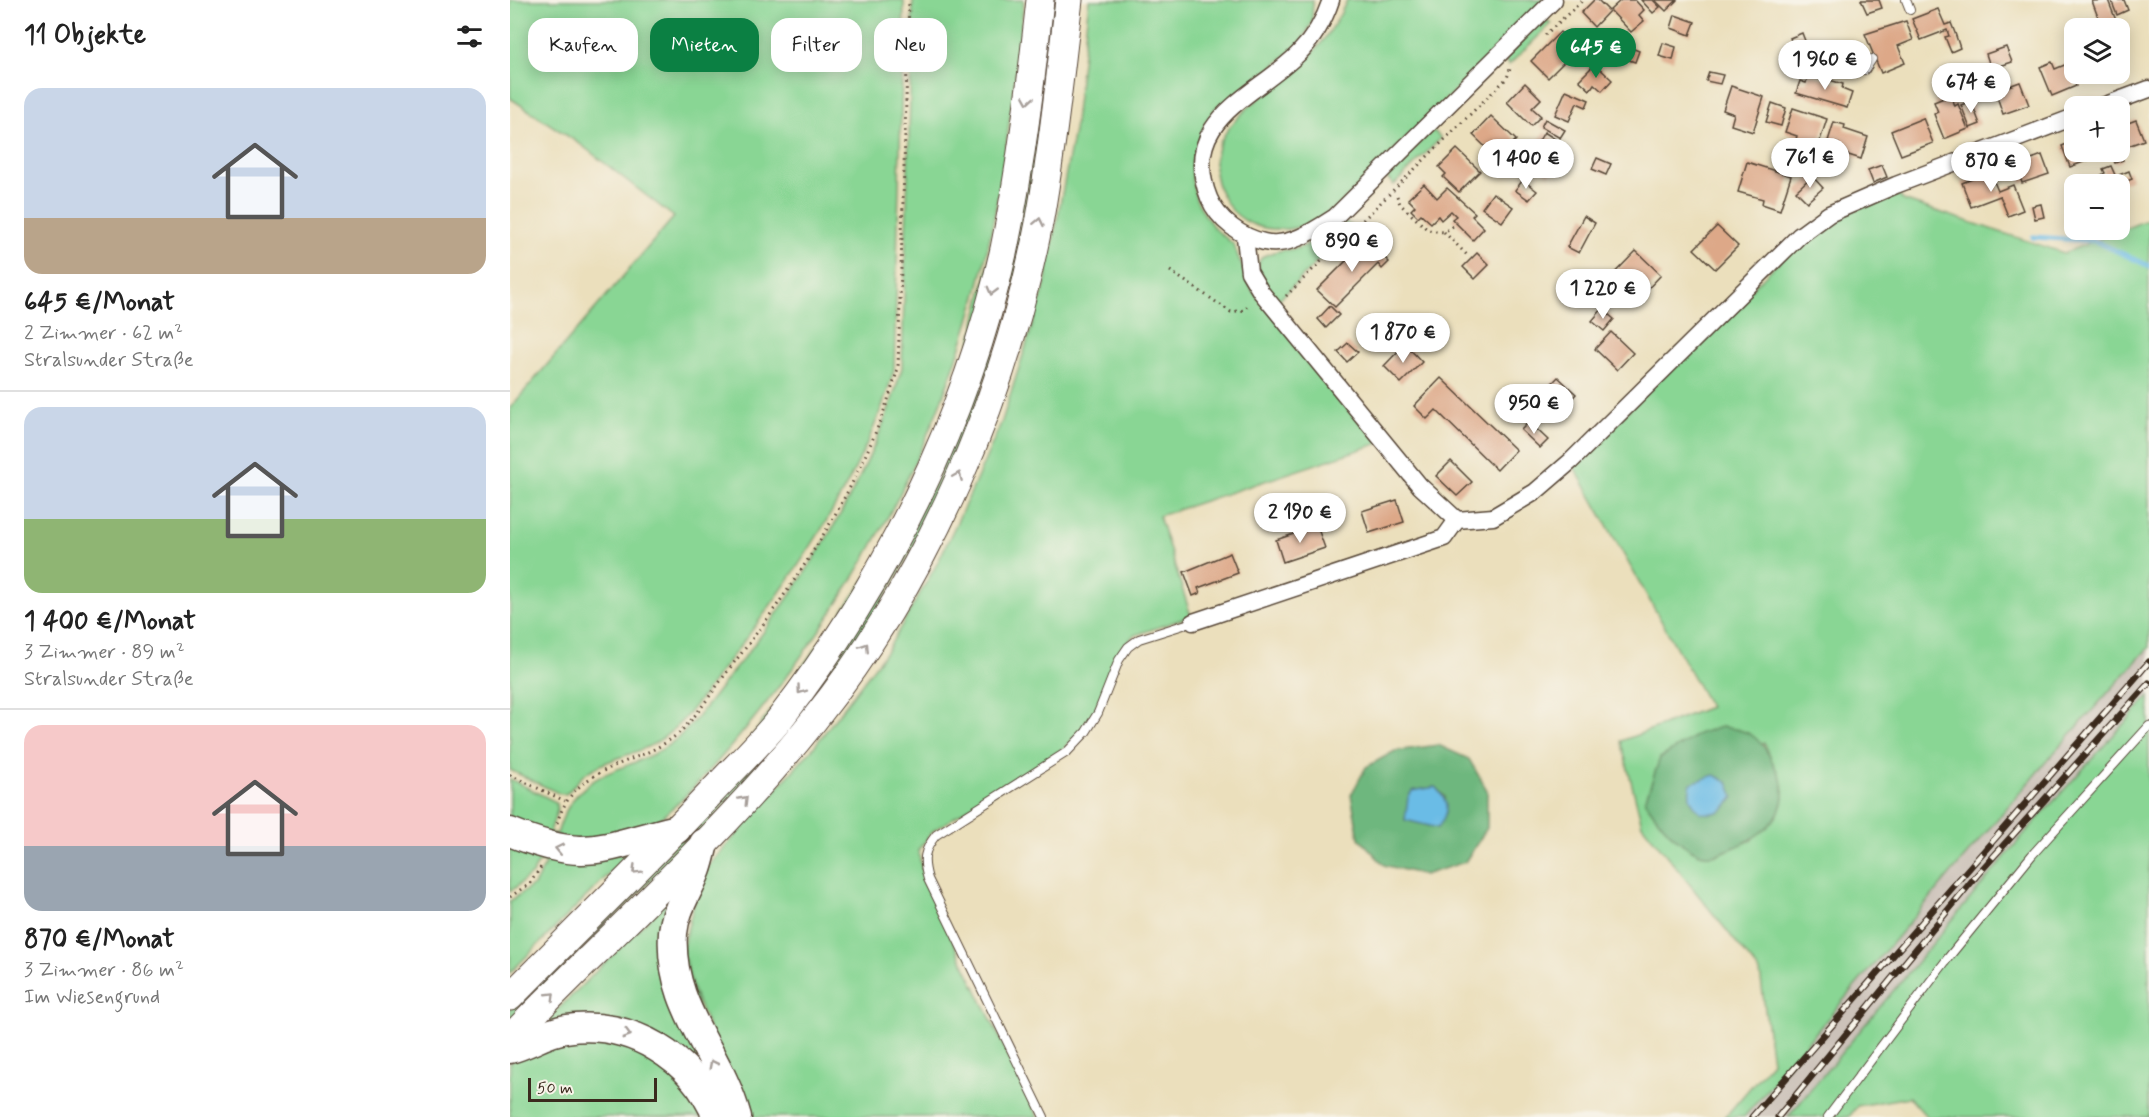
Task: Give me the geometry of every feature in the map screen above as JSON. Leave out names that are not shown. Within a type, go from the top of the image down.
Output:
[{"type":"highway","points":[[510,997],[677,829],[777,722],[837,640],[904,527],[944,440],[974,356],[1003,250],[1031,81],[1040,0]]},
{"type":"highway","points":[[510,1038],[704,843],[762,781],[814,720],[847,676],[902,588],[956,481],[1003,360],[1022,295],[1049,162],[1069,0]]},
{"type":"highway","points":[[510,832],[542,845],[584,852],[611,848],[677,829]]},
{"type":"highway","points":[[704,843],[696,871],[678,909],[673,932],[673,958],[684,1004],[737,1117]]},
{"type":"highway","points":[[510,1049],[566,1029],[593,1028],[637,1037],[663,1050],[680,1064],[707,1097],[717,1117]]},
{"type":"street","points":[[1322,0],[1324,19]]},
{"type":"street","points":[[1331,0],[1314,37],[1298,54],[1238,99],[1210,130],[1201,169],[1204,187],[1211,204],[1221,217],[1245,237],[1270,243],[1282,242],[1300,237],[1335,217],[1554,0]]},
{"type":"street","points":[[2130,96],[2149,89]]},
{"type":"street","points":[[1245,237],[1249,272],[1261,292],[1420,486],[1457,520],[1493,517],[1535,492],[1571,461],[1799,236],[1829,214],[1896,185],[2064,121]]},
{"type":"street","points":[[1193,622],[1444,538],[1457,520]]},
{"type":"lane","points":[[1906,0],[1910,10]]},
{"type":"lane","points":[[1865,70],[1872,59]]},
{"type":"lane","points":[[1044,1117],[928,879],[923,862],[925,849],[936,835],[1067,752],[1086,732],[1098,713],[1119,660],[1128,647],[1139,639],[1193,622]]},
{"type":"lane","points":[[1828,1117],[1948,958],[2018,873],[2149,726]]},
{"type":"path","points":[[554,833],[565,801],[588,777],[644,754],[666,742],[685,726],[777,606],[834,516],[885,413],[898,368],[909,0]]},
{"type":"path","points":[[1538,42],[1583,0]]},
{"type":"path","points":[[1275,307],[1508,78],[1512,66]]},
{"type":"path","points":[[1397,196],[1400,204],[1428,230],[1444,232],[1468,256]]},
{"type":"path","points":[[1444,232],[1456,224]]},
{"type":"path","points":[[1170,271],[1231,312],[1244,310],[1261,292]]},
{"type":"path","points":[[510,775],[565,801]]},
{"type":"path","points":[[510,897],[530,883],[543,862]]},
{"type":"shaded area","points":[[2149,647],[2149,696],[2024,834],[1788,1117],[1744,1117],[2045,763]]},
{"type":"green space","points":[[510,0],[904,0],[904,18],[874,18],[874,72],[902,72],[894,370],[863,451],[844,491],[798,566],[747,638],[687,716],[654,744],[594,768],[580,778],[566,794],[560,794],[510,770],[510,408],[674,217],[580,144],[510,98]]},
{"type":"green space","points":[[913,0],[1024,0],[1006,148],[977,293],[938,409],[887,519],[825,623],[789,673],[730,747],[672,809],[646,828],[598,843],[510,825],[510,779],[556,802],[557,811],[550,832],[557,834],[567,809],[580,792],[595,780],[648,757],[667,746],[685,731],[783,605],[808,568],[853,491],[872,451],[902,368],[911,72],[947,72],[947,18],[912,18]]},
{"type":"green space","points":[[1050,0],[1059,0],[1025,236],[1018,267],[984,382],[963,438],[913,547],[851,650],[816,699],[781,741],[707,824],[510,1021],[510,1009],[670,850],[939,477]]},
{"type":"green space","points":[[1089,0],[1313,0],[1312,22],[1302,41],[1274,66],[1215,109],[1205,123],[1192,160],[1192,181],[1196,199],[1205,215],[1214,228],[1233,244],[1252,290],[1380,443],[1159,516],[1191,616],[1133,636],[1118,654],[1094,713],[1080,733],[1062,750],[934,830],[918,850],[924,881],[1038,1117],[745,1117],[680,958],[702,873],[813,748],[888,649],[938,562],[972,490],[1002,421],[1044,289],[1074,131]]},
{"type":"green space","points":[[1347,0],[1546,0],[1339,205],[1316,220],[1291,229],[1266,228],[1251,224],[1228,205],[1215,175],[1216,154],[1224,134],[1238,117],[1315,51],[1335,23]]},
{"type":"green space","points":[[1544,19],[1552,23],[1509,65],[1504,59]]},
{"type":"green space","points":[[1433,130],[1441,138],[1394,185],[1385,176]]},
{"type":"green space","points":[[1896,191],[1903,200],[2064,253],[2096,240],[2130,240],[2130,227],[2149,219],[2149,647],[2045,763],[1744,1117],[1725,1117],[1772,1062],[1760,972],[1642,825],[1621,741],[1710,707],[1573,465],[1801,240],[1832,220]],"holes":[[[1764,743],[1783,786],[1752,840],[1716,855],[1660,758]]]},
{"type":"green space","points":[[1342,220],[1353,226],[1278,301],[1264,283],[1259,262],[1263,257],[1275,252],[1304,246],[1319,238]]},
{"type":"green space","points":[[2149,696],[2149,1117],[1927,1117],[1909,1097],[1857,1106],[1849,1117],[1788,1117],[2024,834]]},
{"type":"green space","points":[[1721,727],[1747,732],[1759,741],[1781,778],[1783,799],[1776,817],[1762,832],[1727,850],[1714,855],[1705,855],[1691,849],[1676,838],[1662,825],[1645,801],[1660,758],[1700,733]]},
{"type":"green space","points":[[1438,745],[1469,759],[1487,790],[1487,828],[1465,862],[1424,875],[1384,865],[1359,838],[1351,795],[1366,767],[1395,751]],"holes":[[[1435,787],[1445,797],[1438,828],[1405,820],[1412,791]]]},
{"type":"green space","points":[[510,840],[628,855],[510,973],[510,901],[534,885],[546,863],[539,862],[532,874],[510,892]]},
{"type":"green space","points":[[670,898],[716,1082],[680,1054],[536,1031]]},
{"type":"green space","points":[[577,1035],[654,1051],[710,1117],[510,1117],[510,1063],[529,1049]]},
{"type":"water","points":[[1714,775],[1728,782],[1734,797],[1720,811],[1701,813],[1691,800],[1689,792],[1691,783]]},
{"type":"water","points":[[1435,787],[1443,797],[1446,807],[1438,828],[1405,820],[1408,797],[1412,791]]},
{"type":"building","points":[[1594,0],[1598,0],[1609,11],[1594,27],[1581,13]]},
{"type":"building","points":[[1621,0],[1635,0],[1644,10],[1639,15],[1644,21],[1631,32],[1610,10]]},
{"type":"building","points":[[1641,0],[1653,0],[1660,7],[1653,13]]},
{"type":"building","points":[[1655,0],[1677,0],[1666,11]]},
{"type":"building","points":[[1861,0],[1879,0],[1882,8],[1867,13]]},
{"type":"building","points":[[2108,0],[2115,18],[2098,18],[2092,1]]},
{"type":"building","points":[[2111,0],[2124,0],[2128,10],[2117,15]]},
{"type":"building","points":[[1938,9],[1945,25],[1951,23],[1960,48],[1951,52],[1945,37],[1949,36],[1947,30],[1921,40],[1912,19]]},
{"type":"building","points":[[1675,15],[1695,22],[1690,35],[1671,28]]},
{"type":"building","points":[[1906,21],[1913,40],[1898,46],[1905,63],[1881,73],[1865,34]]},
{"type":"building","points":[[1560,32],[1577,49],[1548,78],[1531,61]]},
{"type":"building","points":[[1802,33],[1807,46],[1796,51],[1790,38]]},
{"type":"building","points":[[1663,43],[1676,47],[1673,60],[1659,56]]},
{"type":"building","points":[[1624,45],[1639,51],[1635,62],[1620,57]]},
{"type":"building","points":[[2006,47],[2012,62],[1991,69],[1986,54]]},
{"type":"building","points":[[2052,62],[2055,69],[2064,65],[2064,84],[2075,84],[2076,86],[2052,96],[2040,67]]},
{"type":"building","points":[[1595,64],[1612,80],[1602,91],[1594,84],[1590,90],[1579,80]]},
{"type":"building","points":[[1709,72],[1723,75],[1720,84],[1706,81]]},
{"type":"building","points":[[1809,74],[1843,84],[1842,89],[1852,93],[1847,108],[1796,93],[1800,81],[1806,83]]},
{"type":"building","points":[[2020,82],[2029,105],[2003,114],[1995,91]]},
{"type":"building","points":[[1525,83],[1541,99],[1532,108],[1541,116],[1531,126],[1507,102]]},
{"type":"building","points":[[1731,86],[1764,97],[1753,132],[1731,125],[1734,114],[1723,110]]},
{"type":"building","points":[[1566,90],[1589,100],[1586,107],[1577,103],[1569,121],[1555,115]]},
{"type":"building","points":[[1951,95],[1955,106],[1958,104],[1968,129],[1944,139],[1934,114],[1938,112],[1934,102]]},
{"type":"building","points":[[1971,101],[1980,124],[1970,128],[1961,105]]},
{"type":"building","points":[[1772,103],[1786,108],[1781,126],[1766,122]]},
{"type":"building","points":[[1793,108],[1827,119],[1815,156],[1793,149],[1797,136],[1785,132]]},
{"type":"building","points":[[1491,116],[1516,140],[1507,149],[1514,156],[1505,166],[1473,135]]},
{"type":"building","points":[[1923,118],[1933,143],[1901,155],[1891,131]]},
{"type":"building","points":[[1545,119],[1565,130],[1560,138],[1541,127]]},
{"type":"building","points":[[2136,120],[2144,140],[2130,145],[2130,122]]},
{"type":"building","points":[[1834,122],[1845,125],[1844,129],[1868,137],[1861,159],[1836,151],[1839,144],[1828,141]]},
{"type":"building","points":[[1544,132],[1555,139],[1551,144],[1562,151],[1556,159],[1559,161],[1549,175],[1528,160]]},
{"type":"building","points":[[1457,149],[1480,171],[1459,192],[1443,177],[1446,174],[1439,167]]},
{"type":"building","points":[[2042,155],[2049,174],[2022,183],[2016,165]]},
{"type":"building","points":[[1597,158],[1611,164],[1606,175],[1592,169]]},
{"type":"building","points":[[1747,162],[1791,176],[1780,210],[1762,204],[1763,199],[1738,192]]},
{"type":"building","points":[[2068,162],[2084,162],[2070,167]]},
{"type":"building","points":[[1882,165],[1887,177],[1873,183],[1868,170]]},
{"type":"building","points":[[2111,166],[2115,174],[2103,174],[2103,169]]},
{"type":"building","points":[[1990,172],[1998,191],[2013,185],[2023,210],[2008,216],[2000,196],[1971,207],[1962,183]]},
{"type":"building","points":[[1812,176],[1823,188],[1807,202],[1796,191]]},
{"type":"building","points":[[1523,180],[1537,191],[1529,200],[1515,190]]},
{"type":"building","points":[[1424,184],[1437,198],[1447,188],[1475,213],[1472,216],[1484,228],[1473,240],[1452,219],[1456,216],[1451,211],[1441,220],[1438,216],[1431,223],[1421,214],[1418,217],[1411,210],[1415,206],[1408,199]]},
{"type":"building","points":[[1493,193],[1513,207],[1502,222],[1482,208]]},
{"type":"building","points":[[2041,204],[2044,217],[2035,219],[2032,206]]},
{"type":"building","points":[[1584,216],[1595,223],[1579,253],[1567,247]]},
{"type":"building","points":[[1717,226],[1738,246],[1715,269],[1694,249]]},
{"type":"building","points":[[1367,240],[1389,262],[1382,269],[1378,264],[1335,307],[1317,290]]},
{"type":"building","points":[[1636,251],[1661,275],[1644,293],[1638,287],[1619,307],[1599,289]]},
{"type":"building","points":[[1477,253],[1489,265],[1475,279],[1463,267]]},
{"type":"building","points":[[1330,306],[1339,315],[1326,328],[1318,319]]},
{"type":"building","points":[[1602,309],[1614,319],[1604,331],[1592,321]]},
{"type":"building","points":[[1611,332],[1633,353],[1617,370],[1595,349]]},
{"type":"building","points":[[1348,343],[1358,352],[1347,362],[1338,352]]},
{"type":"building","points":[[1405,344],[1422,362],[1401,383],[1384,366]]},
{"type":"building","points":[[1558,377],[1576,394],[1551,420],[1533,403]]},
{"type":"building","points":[[1441,378],[1516,450],[1497,470],[1436,410],[1427,419],[1414,406]]},
{"type":"building","points":[[1529,422],[1548,440],[1540,448],[1521,430]]},
{"type":"building","points":[[1451,461],[1472,482],[1457,496],[1436,476]]},
{"type":"building","points":[[1397,500],[1404,522],[1369,533],[1362,511]]},
{"type":"building","points":[[1317,526],[1325,548],[1283,562],[1276,540]]},
{"type":"building","points":[[1230,553],[1238,573],[1198,588],[1200,593],[1193,596],[1184,572]]},
{"type":"waterway","points":[[2033,237],[2095,241],[2149,266]]},
{"type":"railway","points":[[1752,1117],[2149,662]]},
{"type":"railway","points":[[1778,1117],[1977,875],[2149,683]]}]
